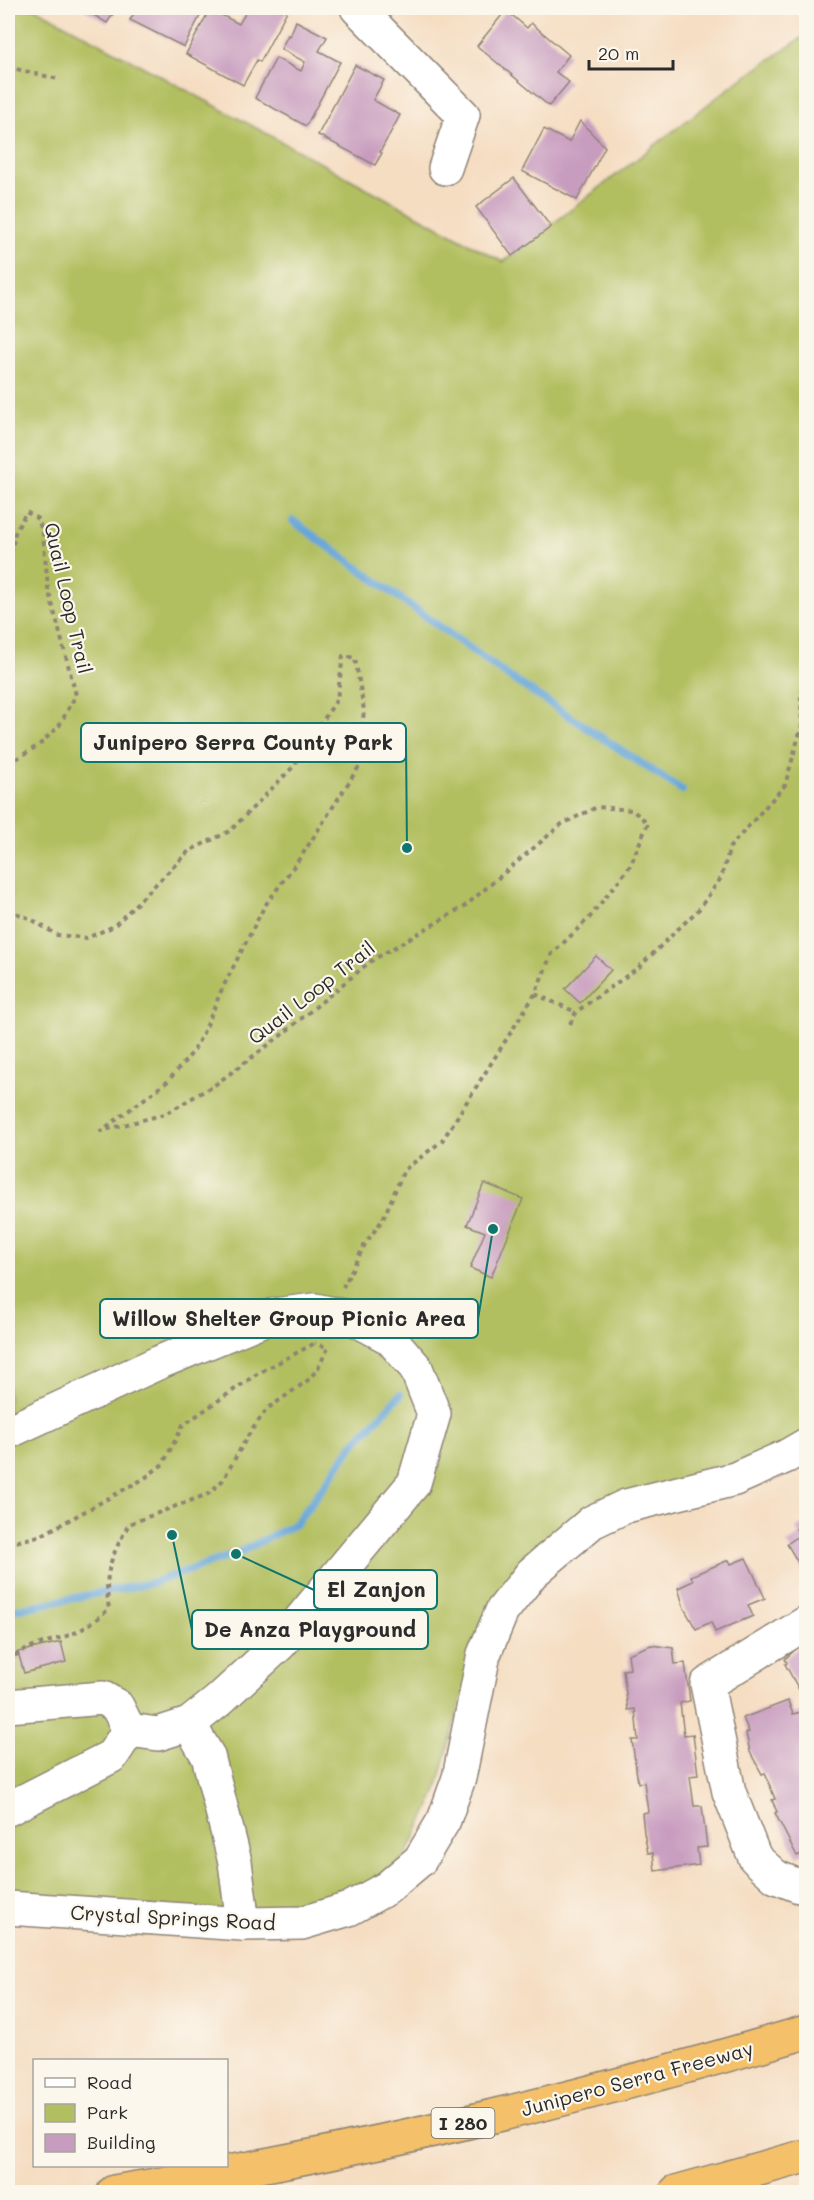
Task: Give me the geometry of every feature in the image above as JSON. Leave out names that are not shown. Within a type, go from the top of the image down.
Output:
[{"type":"highway","name":"Junipero Serra Freeway","points":[[114,2193],[258,2167],[438,2129],[673,2070],[807,2032]]},
{"type":"highway","points":[[676,2193],[807,2156]]},
{"type":"street","points":[[357,8],[463,115],[445,168]]},
{"type":"street","points":[[8,1432],[160,1362],[274,1315],[315,1310],[326,1322],[353,1318],[390,1338],[416,1368],[434,1414],[414,1483],[281,1643],[218,1701],[189,1724],[158,1734],[129,1730]]},
{"type":"street","name":"Crystal Springs Road","points":[[8,1908],[243,1924],[302,1923],[349,1909],[387,1888],[420,1860],[444,1820],[459,1778],[484,1654],[502,1611],[532,1573],[592,1522],[626,1506],[735,1479],[807,1445]]},
{"type":"street","points":[[807,1623],[707,1684],[729,1792],[755,1858],[776,1877],[799,1886],[807,1885]]},
{"type":"street","points":[[8,1706],[103,1698],[117,1706],[129,1730]]},
{"type":"street","points":[[189,1724],[208,1756],[235,1862],[243,1924]]},
{"type":"street","points":[[8,1809],[112,1756],[129,1730]]},
{"type":"path","points":[[8,67],[58,79]]},
{"type":"path","name":"Quail Loop Trail","points":[[8,571],[15,533],[26,512],[38,519],[43,534],[48,588],[76,695],[59,726],[39,745],[8,764]]},
{"type":"path","name":"Quail Loop Trail","points":[[8,910],[31,919],[57,935],[87,938],[114,926],[189,851],[230,831],[293,767],[337,699],[343,656],[355,658],[364,710],[358,768],[302,855],[264,907],[193,1052],[167,1082],[101,1131],[165,1114],[216,1084],[279,1037],[371,961],[465,906],[562,824],[597,807],[632,810],[648,824],[630,866],[591,917],[551,955],[535,994],[442,1141],[404,1170],[383,1219],[365,1244],[315,1343]]},
{"type":"path","points":[[570,1024],[576,1012],[639,967],[699,909],[721,878],[730,847],[784,785],[802,725],[801,699],[807,661]]},
{"type":"path","points":[[535,994],[576,1012]]},
{"type":"path","points":[[8,1544],[42,1535],[145,1478],[163,1464],[183,1425],[257,1374],[315,1343],[328,1348],[317,1370],[307,1381],[267,1409],[247,1437],[223,1480],[207,1494],[129,1524],[112,1555],[105,1587],[109,1609],[71,1635],[22,1650],[8,1662]]},
{"type":"green space","points":[[8,8],[35,8],[503,262],[733,85],[806,35],[806,1435],[550,1543],[461,1700],[436,1793],[407,1854],[375,1887],[283,1912],[8,1903]]},
{"type":"building","points":[[82,8],[117,8],[107,23]]},
{"type":"building","points":[[137,8],[204,8],[184,47],[130,20]]},
{"type":"building","points":[[248,8],[288,9],[260,62],[257,60],[243,85],[186,54],[210,9],[239,24]]},
{"type":"building","points":[[506,10],[527,28],[531,23],[569,55],[556,72],[569,82],[549,106],[477,46]]},
{"type":"building","points":[[296,21],[327,37],[319,51],[340,62],[306,126],[255,98],[276,58],[301,71],[305,62],[281,49]]},
{"type":"building","points":[[355,65],[384,80],[373,100],[400,115],[375,165],[318,135]]},
{"type":"building","points":[[580,121],[605,147],[577,200],[522,171],[544,129],[569,142]]},
{"type":"building","points":[[514,178],[551,227],[512,256],[476,207]]},
{"type":"building","points":[[596,956],[611,970],[580,1003],[565,989]]},
{"type":"building","points":[[484,1183],[523,1199],[491,1277],[470,1268],[485,1232],[467,1225]]},
{"type":"building","points":[[806,1522],[806,1576],[787,1544],[800,1535],[796,1529]]},
{"type":"building","points":[[746,1558],[765,1598],[748,1605],[753,1616],[715,1632],[711,1622],[696,1629],[684,1608],[678,1588],[693,1581],[691,1576],[729,1560],[731,1564]]},
{"type":"building","points":[[806,1640],[806,1695],[803,1697],[785,1664],[787,1663],[785,1659]]},
{"type":"building","points":[[61,1642],[66,1662],[24,1673],[18,1652]]},
{"type":"building","points":[[651,1645],[673,1648],[675,1664],[685,1663],[690,1701],[680,1703],[684,1735],[693,1734],[698,1775],[690,1776],[694,1806],[702,1806],[707,1847],[697,1848],[699,1865],[655,1871],[653,1853],[648,1853],[644,1833],[642,1813],[648,1812],[644,1782],[638,1783],[632,1740],[638,1740],[635,1709],[628,1710],[623,1670],[630,1669],[628,1654]]},
{"type":"building","points":[[788,1701],[793,1714],[801,1712],[806,1725],[806,1852],[797,1856],[775,1813],[777,1812],[772,1800],[775,1799],[765,1773],[762,1774],[750,1752],[746,1733],[749,1732],[743,1718]]},
{"type":"waterway","points":[[293,521],[508,676],[682,790]]},
{"type":"waterway","points":[[8,1611],[155,1582],[236,1554],[295,1524],[352,1446],[400,1395]]},
{"type":"place","name":"Junipero Serra County Park","points":[[407,848]]},
{"type":"place","name":"Willow Shelter Group Picnic Area","points":[[493,1229]]},
{"type":"place","name":"De Anza Playground","points":[[172,1535]]},
{"type":"place","name":"El Zanjon","points":[[236,1554]]}]
